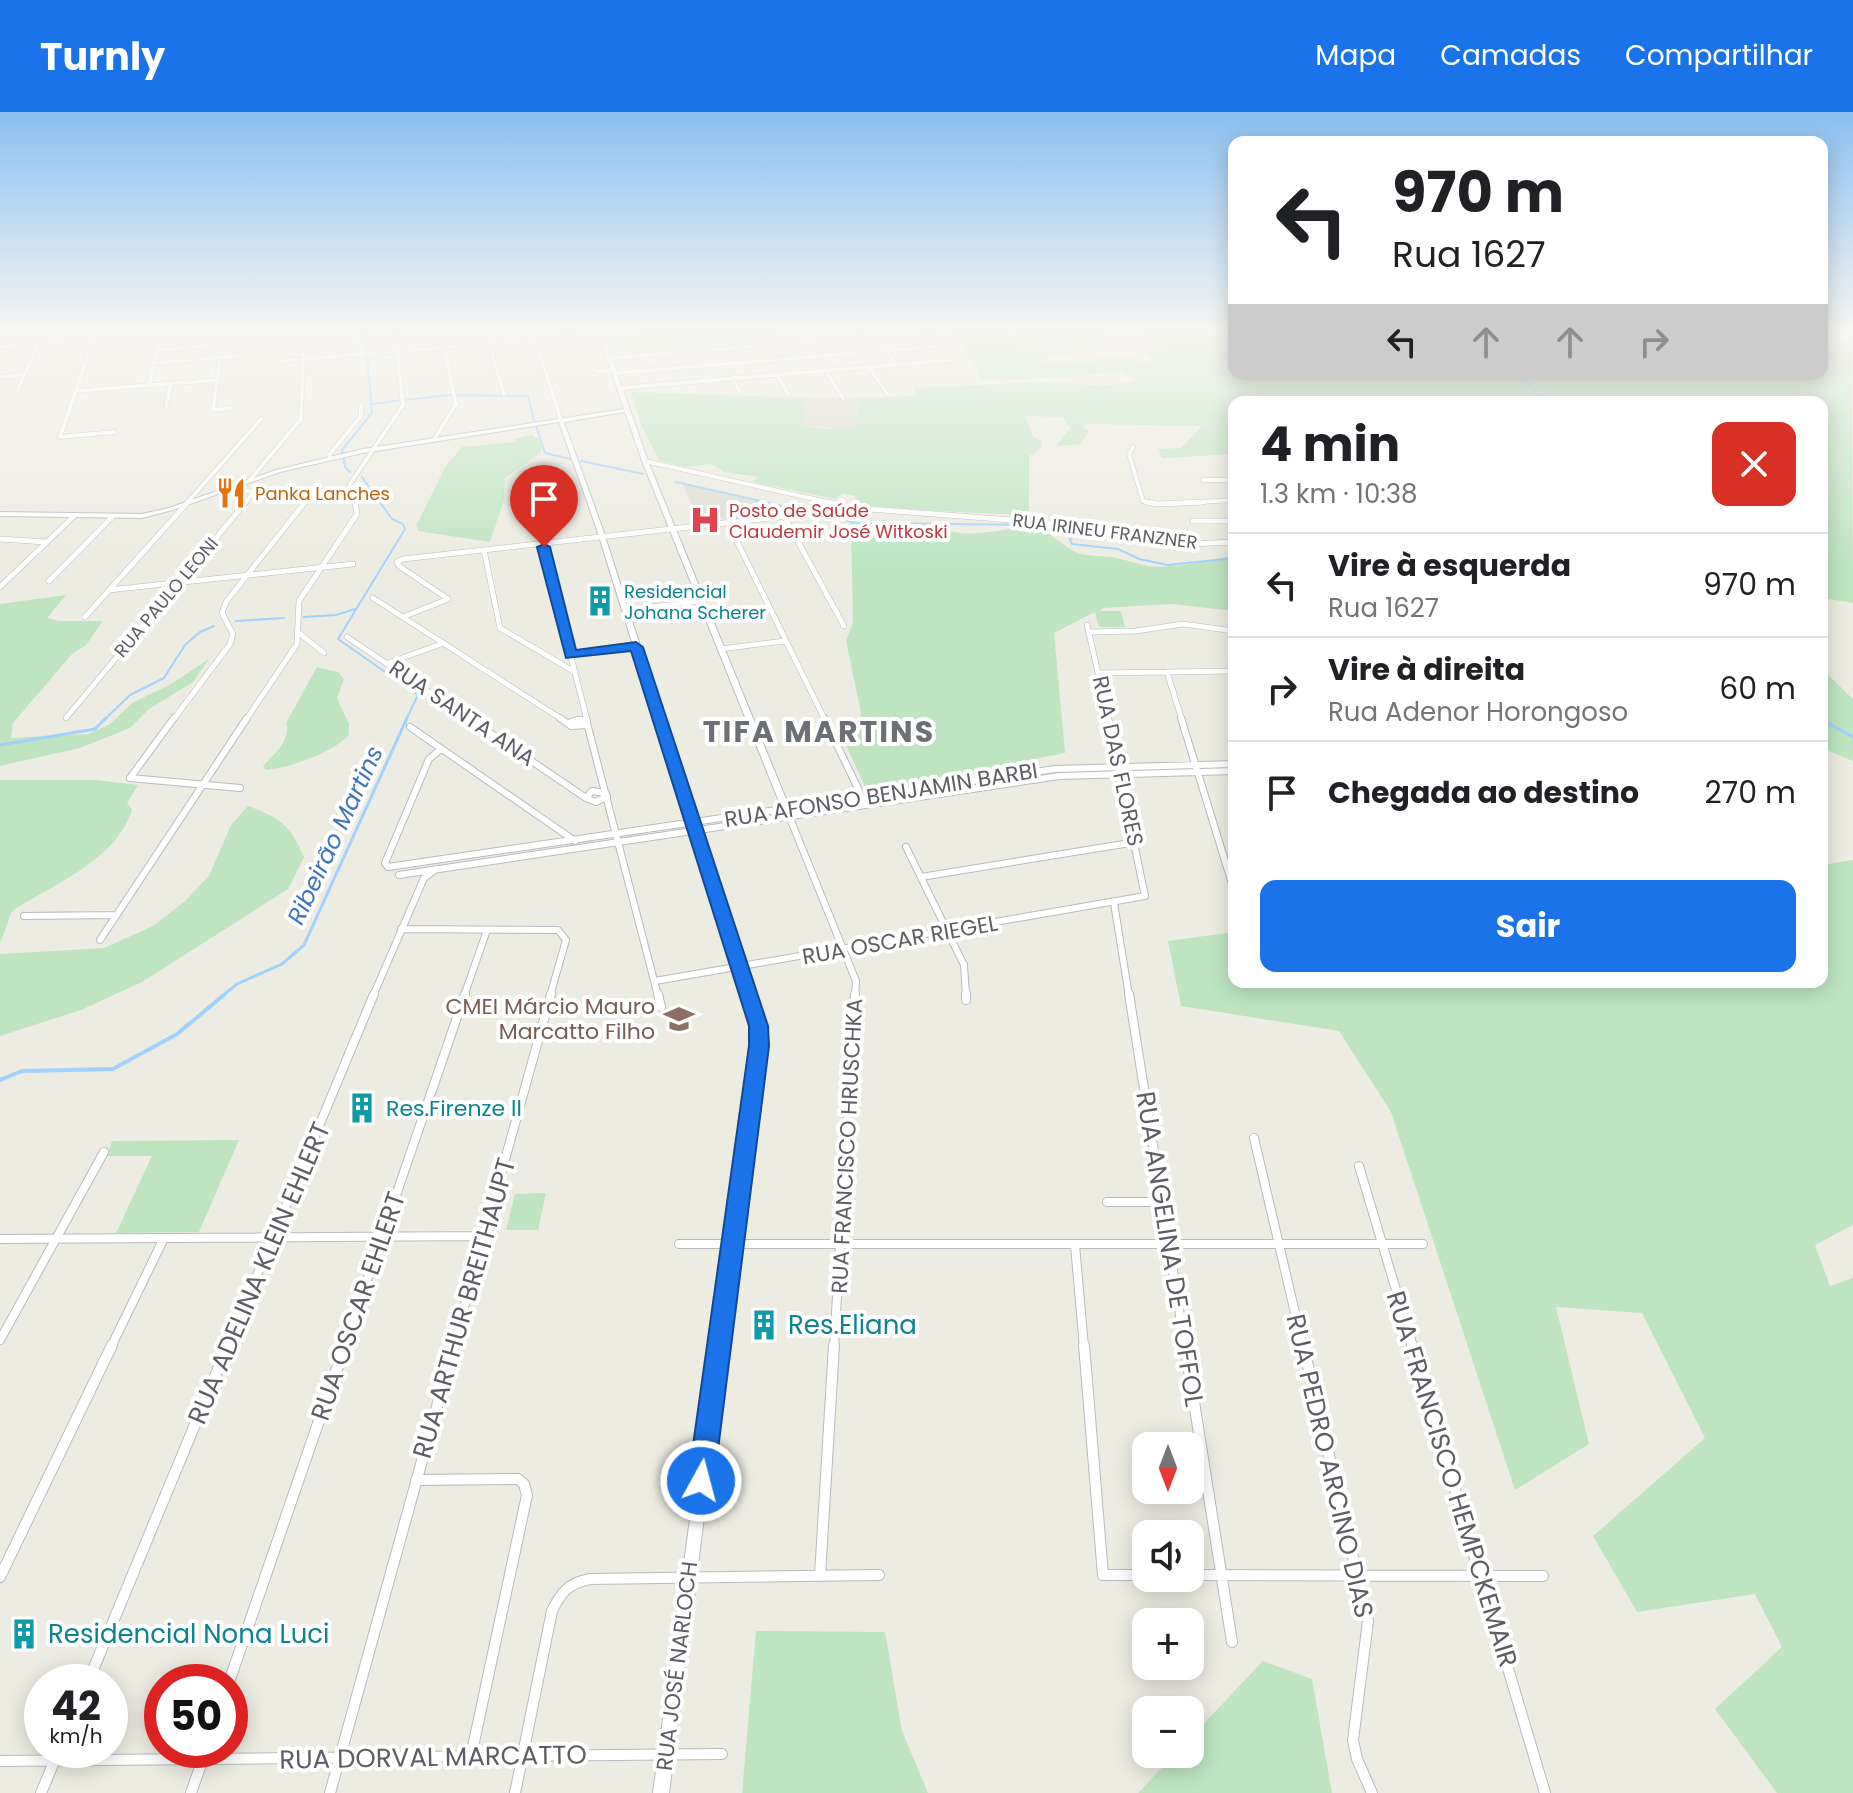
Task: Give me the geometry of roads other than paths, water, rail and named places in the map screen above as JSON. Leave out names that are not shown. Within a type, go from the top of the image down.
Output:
[{"type":"main road","points":[[0,514],[112,517],[156,513],[250,480],[375,448],[625,410]]},
{"type":"main road","name":"RUA FRANCISCO HRUSCHKA","points":[[628,410],[645,461],[788,812]]},
{"type":"main road","name":"RUA JOSÉ NARLOCH","points":[[561,420],[602,537],[760,1037],[661,1793]]},
{"type":"street","points":[[69,410],[60,437],[114,432]]},
{"type":"street","points":[[250,480],[301,419],[301,410]]},
{"type":"street","points":[[331,458],[329,455],[361,416],[361,410]]},
{"type":"street","points":[[348,492],[353,479],[402,410]]},
{"type":"street","points":[[435,438],[453,410]]},
{"type":"street","name":"RUA JOSÉ NARLOCH","points":[[558,410],[561,420]]},
{"type":"street","points":[[85,617],[261,419]]},
{"type":"street","points":[[1133,447],[1129,450],[1131,462],[1143,501],[1164,504],[1228,500]]},
{"type":"street","name":"RUA IRINEU FRANZNER","points":[[645,461],[856,508],[1090,526],[1189,544],[1228,542]]},
{"type":"street","points":[[1203,480],[1228,480]]},
{"type":"street","name":"RUA PAULO LEONI","points":[[66,718],[253,493],[234,486]]},
{"type":"street","points":[[100,940],[297,644],[297,607],[357,514],[357,505],[348,492]]},
{"type":"street","points":[[240,788],[130,778],[230,644],[233,634],[222,613],[246,576],[302,503],[315,497],[348,492]]},
{"type":"street","points":[[539,505],[535,515],[661,1007]]},
{"type":"street","points":[[403,617],[448,599],[397,564],[403,559],[856,508]]},
{"type":"street","points":[[784,516],[844,626]]},
{"type":"street","points":[[0,587],[73,517]]},
{"type":"street","points":[[49,581],[112,517]]},
{"type":"street","points":[[1193,521],[1228,521]]},
{"type":"street","points":[[728,523],[864,801]]},
{"type":"street","points":[[0,539],[46,542]]},
{"type":"street","points":[[484,550],[500,628],[575,672]]},
{"type":"street","points":[[109,590],[353,564]]},
{"type":"street","points":[[373,598],[558,718],[580,727],[587,722]]},
{"type":"street","points":[[625,610],[702,601]]},
{"type":"street","name":"RUA DAS FLORES","points":[[1145,896],[1136,842],[1088,628],[1136,631],[1183,624],[1228,630]]},
{"type":"street","points":[[299,633],[324,653]]},
{"type":"street","name":"RUA SANTA ANA","points":[[347,637],[611,813]]},
{"type":"street","points":[[720,649],[785,641]]},
{"type":"street","points":[[388,663],[444,643]]},
{"type":"street","points":[[571,655],[636,647]]},
{"type":"street","points":[[1099,673],[1228,671]]},
{"type":"street","points":[[1167,672],[1228,870]]},
{"type":"street","points":[[573,723],[583,709]]},
{"type":"street","points":[[573,723],[592,740]]},
{"type":"street","points":[[410,727],[575,841]]},
{"type":"street","name":"RUA AFONSO BENJAMIN BARBI","points":[[441,749],[429,759],[385,863],[388,867],[436,866],[864,801],[1059,776],[1120,769],[1228,770]]},
{"type":"street","name":"RUA AFONSO BENJAMIN BARBI","points":[[1198,768],[1228,765]]},
{"type":"street","points":[[589,796],[602,775]]},
{"type":"street","points":[[589,796],[607,795]]},
{"type":"street","name":"RUA FRANCISCO HRUSCHKA","points":[[788,812],[856,981],[820,1575]]},
{"type":"street","name":"RUA AFONSO BENJAMIN BARBI","points":[[399,875],[575,841],[617,838]]},
{"type":"street","points":[[921,877],[1136,842]]},
{"type":"street","points":[[906,847],[964,965],[966,1000]]},
{"type":"street","name":"RUA ADELINA KLEIN EHLERT","points":[[96,1664],[401,929],[424,878],[436,866]]},
{"type":"street","name":"RUA OSCAR RIEGEL","points":[[655,981],[1145,896]]},
{"type":"street","name":"RUA ANGELINA DE TOFFOL","points":[[1114,903],[1232,1642]]},
{"type":"street","points":[[24,916],[116,915]]},
{"type":"street","name":"RUA ARTHUR BREITHAUPT","points":[[330,1793],[566,940],[558,930],[401,929]]},
{"type":"street","name":"RUA OSCAR EHLERT","points":[[235,1664],[487,930]]},
{"type":"street","name":"RUA PEDRO ARCINO DIAS","points":[[1254,1138],[1358,1575],[1368,1636],[1353,1740],[1357,1759],[1372,1793]]},
{"type":"street","points":[[0,1340],[104,1152]]},
{"type":"street","name":"RUA FRANCISCO HEMPCKEMAIR","points":[[1359,1166],[1545,1793]]},
{"type":"street","points":[[1107,1202],[1162,1202]]},
{"type":"street","points":[[0,1239],[485,1236]]},
{"type":"street","points":[[0,1577],[164,1238]]},
{"type":"street","points":[[679,1244],[1423,1244]]},
{"type":"street","points":[[1075,1245],[1103,1575],[1132,1575]]},
{"type":"street","points":[[416,1480],[518,1479],[524,1484],[527,1495],[471,1756]]},
{"type":"street","points":[[515,1793],[552,1611],[560,1594],[573,1582],[689,1575],[879,1575]]},
{"type":"street","points":[[1204,1575],[1543,1576]]},
{"type":"street","name":"RUA DORVAL MARCATTO","points":[[248,1756],[340,1758],[722,1754]]},
{"type":"street","name":"RUA DORVAL MARCATTO","points":[[0,1761],[24,1758]]},
{"type":"street","points":[[41,1793],[52,1768]]},
{"type":"street","points":[[191,1793],[200,1768]]},
{"type":"waterway","name":"Ribeirão Martins","points":[[350,472],[345,467],[342,450],[372,410]]},
{"type":"waterway","points":[[531,410],[534,421]]},
{"type":"waterway","points":[[536,425],[545,453],[571,459]]},
{"type":"waterway","points":[[581,461],[643,474]]},
{"type":"waterway","name":"Ribeirão Martins","points":[[362,477],[392,519],[403,524],[405,529],[338,639],[418,695],[406,720]]},
{"type":"waterway","points":[[676,482],[809,512]]},
{"type":"waterway","points":[[821,515],[857,523],[1043,525]]},
{"type":"waterway","points":[[1066,527],[1075,529],[1076,534],[1070,540],[1072,544],[1118,549],[1139,559],[1168,565],[1228,559]]},
{"type":"waterway","points":[[304,617],[336,615],[355,609]]},
{"type":"waterway","points":[[236,621],[284,618]]},
{"type":"waterway","points":[[104,720],[130,695],[164,678],[185,645],[200,632],[214,626]]},
{"type":"waterway","name":"Ribeirão Martins","points":[[222,996],[237,984],[282,964],[304,945],[407,718]]},
{"type":"waterway","points":[[0,745],[95,729],[104,720]]},
{"type":"waterway","points":[[1828,723],[1853,737]]},
{"type":"waterway","name":"Ribeirão Martins","points":[[0,1080],[22,1071],[113,1069],[177,1034],[225,994]]},
{"type":"place","name":"Panka Lanches","points":[[231,493]]},
{"type":"place","name":"Posto de Saúde Claudemir José Witkoski","points":[[705,520]]},
{"type":"place","name":"Residencial Johana Scherer","points":[[600,601]]},
{"type":"place","name":"CMEI Márcio Mauro Marcatto Filho","points":[[679,1019]]},
{"type":"place","name":"Res.Firenze ll","points":[[362,1108]]},
{"type":"place","name":"Res.Eliana","points":[[764,1325]]},
{"type":"place","name":"Residencial Nona Luci","points":[[24,1634]]},
{"type":"district","name":"TIFA MARTINS","points":[[819,731]]}]
